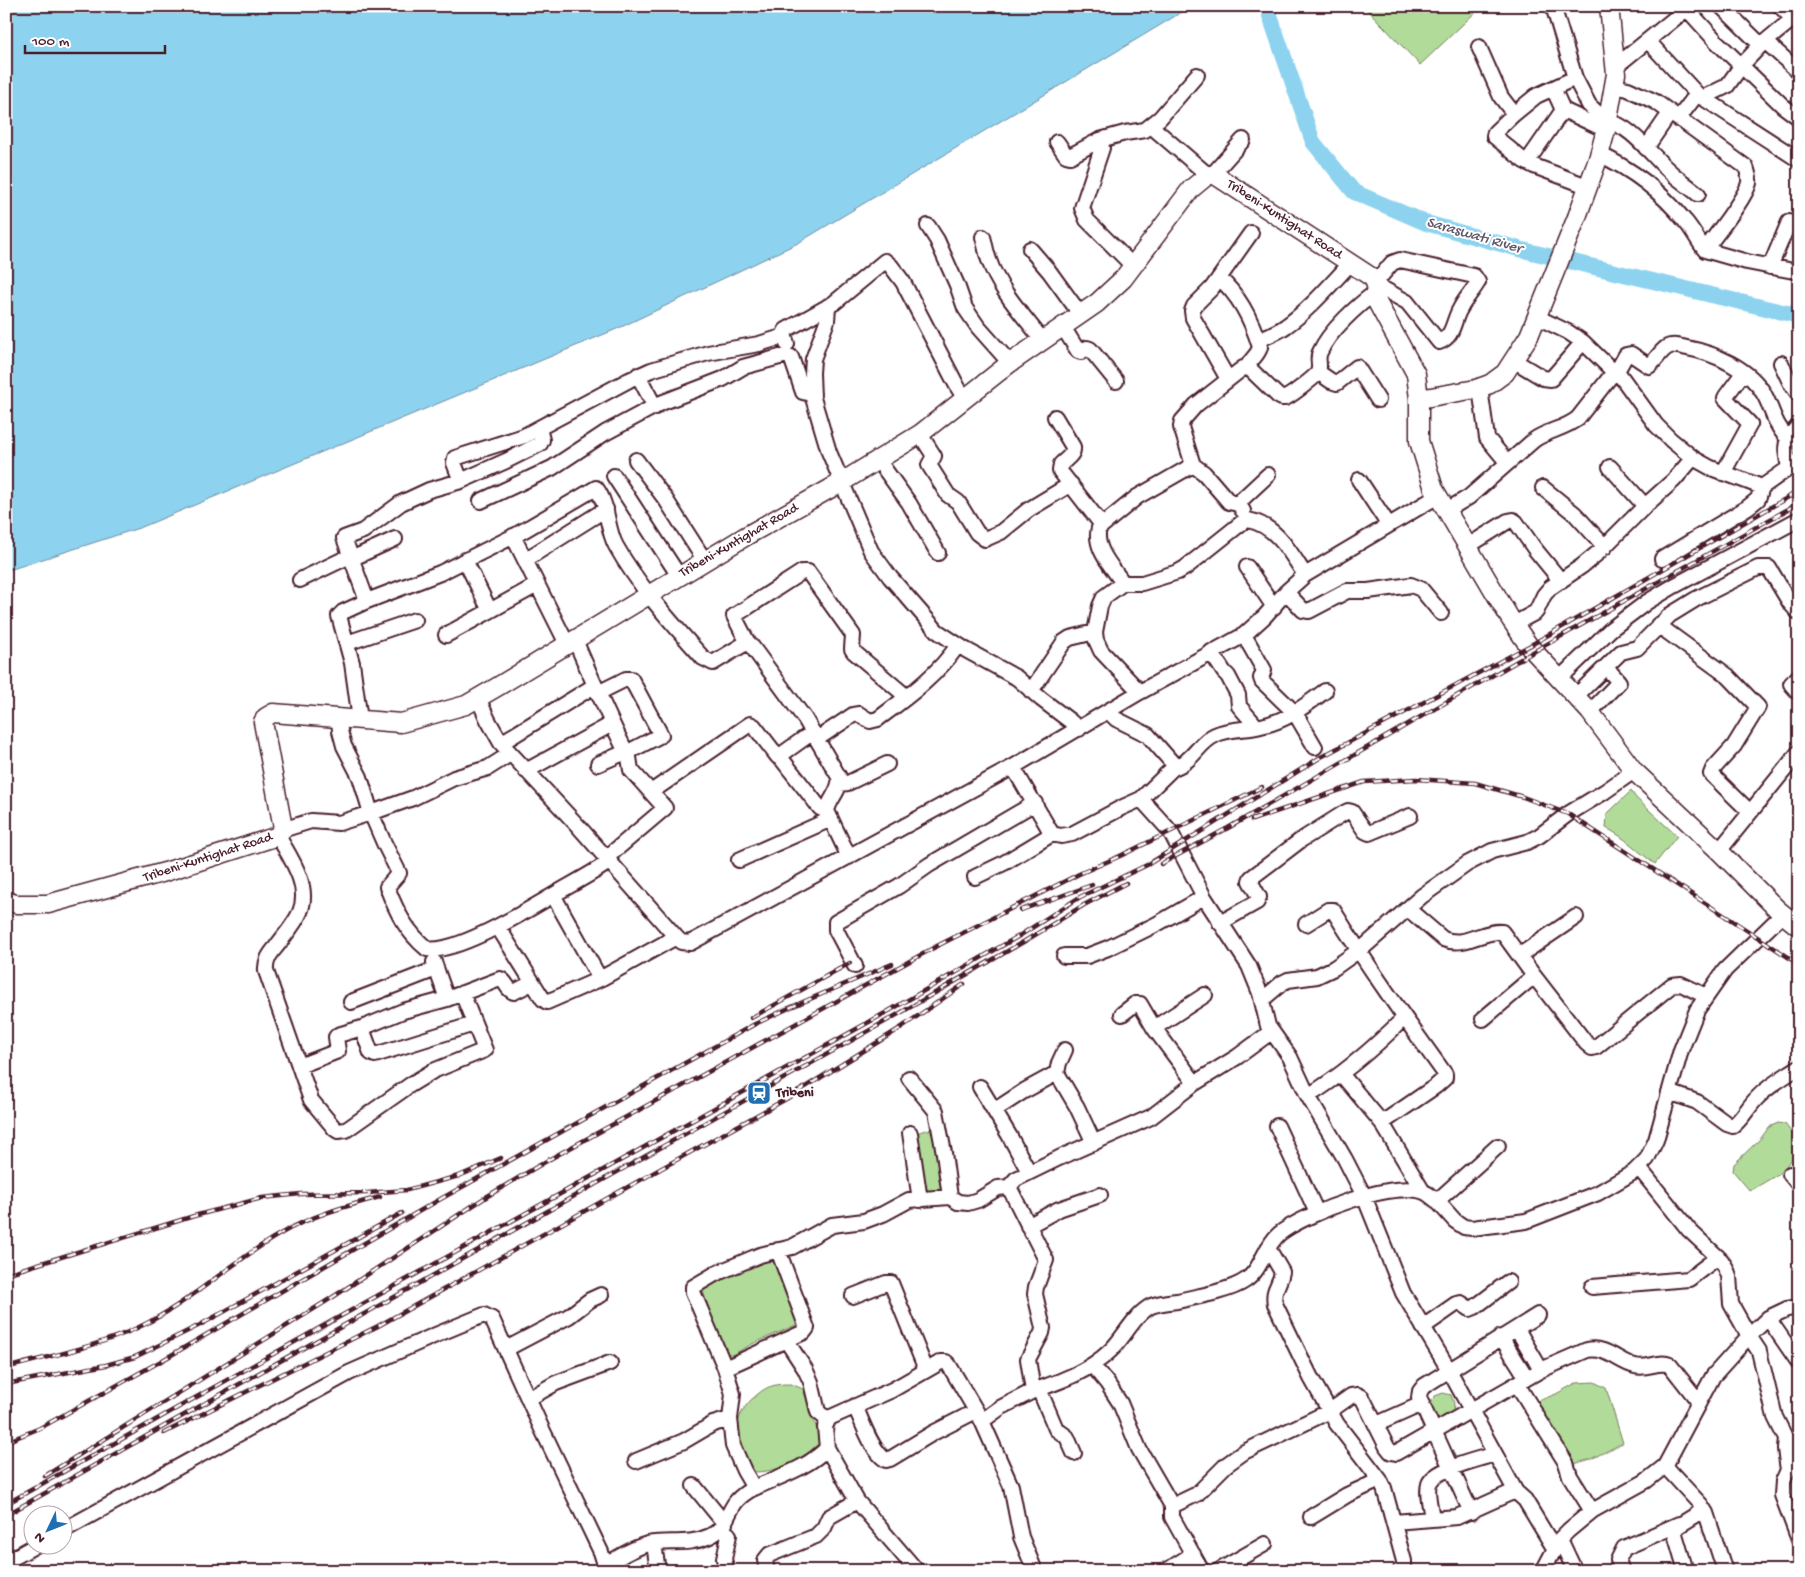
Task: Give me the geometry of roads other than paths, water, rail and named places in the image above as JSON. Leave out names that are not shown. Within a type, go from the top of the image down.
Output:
[{"type":"main road","points":[[1419,399],[1480,388],[1490,384],[1505,373],[1529,336],[1577,217],[1599,154],[1606,126],[1614,86],[1615,67],[1609,6]]},
{"type":"main road","name":"Tribeni-Kuntighat Road","points":[[6,901],[16,904],[48,904],[165,872],[280,833],[284,828],[263,722],[266,717],[273,713],[401,723],[466,705],[679,576],[842,482],[920,434],[1010,363],[1097,303],[1123,279],[1191,189],[1210,175],[1373,278],[1376,286]]},
{"type":"main road","points":[[1376,286],[1377,302],[1416,374],[1419,399],[1419,441],[1434,488],[1514,624],[1533,652],[1590,712],[1634,770],[1783,914],[1799,927]]},
{"type":"street","points":[[1553,6],[1575,78],[1589,105],[1606,126]]},
{"type":"street","points":[[1721,6],[1799,72]]},
{"type":"street","points":[[1646,148],[1674,116],[1700,96],[1727,86],[1742,65],[1763,43],[1796,16],[1780,6]]},
{"type":"street","points":[[1615,67],[1688,8],[1707,32],[1783,106],[1799,118]]},
{"type":"street","points":[[1648,41],[1700,96],[1799,160]]},
{"type":"street","points":[[1479,47],[1492,81],[1514,114]]},
{"type":"street","points":[[1057,142],[1068,156],[1100,140],[1125,133],[1143,132],[1151,126],[1197,75]]},
{"type":"street","points":[[1575,78],[1536,96],[1514,114],[1494,136],[1527,162],[1560,177],[1588,186]]},
{"type":"street","points":[[1614,86],[1645,96],[1742,164],[1749,174],[1749,181],[1742,197],[1705,250]]},
{"type":"street","points":[[1553,88],[1563,110],[1606,126]]},
{"type":"street","points":[[1527,162],[1563,110]]},
{"type":"street","points":[[1606,126],[1613,122],[1625,129],[1671,172],[1698,194]]},
{"type":"street","points":[[1151,126],[1210,175],[1243,140]]},
{"type":"street","points":[[1100,140],[1102,148],[1082,212],[1087,220],[1133,266]]},
{"type":"street","points":[[1599,154],[1622,165],[1654,188],[1687,222],[1705,250],[1770,267],[1799,272]]},
{"type":"street","points":[[1770,267],[1789,222]]},
{"type":"street","points":[[928,226],[937,240],[968,313],[1010,363]]},
{"type":"street","points":[[1228,379],[1193,318],[1192,311],[1194,306],[1212,288],[1252,233]]},
{"type":"street","points":[[983,237],[988,259],[993,270],[1014,303],[1043,341]]},
{"type":"street","points":[[1030,249],[1049,271],[1080,315]]},
{"type":"street","points":[[1305,575],[1287,547],[1276,535],[1269,529],[1248,520],[1238,504],[1229,502],[1204,473],[1193,465],[1181,431],[1182,421],[1196,405],[1243,368],[1250,369],[1281,398],[1289,396],[1318,372],[1320,368],[1318,358],[1321,350],[1334,332],[1376,286],[1392,263],[1400,260],[1474,276],[1478,282],[1458,311],[1452,331],[1439,342],[1406,302],[1376,286]]},
{"type":"street","points":[[813,393],[803,392],[789,356],[785,336],[786,330],[828,306],[883,261],[887,262],[903,282],[965,399]]},
{"type":"street","points":[[1258,340],[1280,330],[1293,321],[1350,264]]},
{"type":"street","points":[[1219,278],[1239,300],[1258,340],[1260,350],[1250,361],[1247,368]]},
{"type":"street","points":[[828,306],[827,321],[813,359],[813,393],[829,452],[858,524],[878,562],[937,631],[1017,678],[1079,729]]},
{"type":"street","points":[[1537,317],[1568,332],[1583,342],[1616,372],[1656,425],[1693,458],[1723,473],[1762,487]]},
{"type":"street","points":[[1063,327],[1078,351],[1090,349],[1116,381]]},
{"type":"street","points":[[461,481],[454,463],[455,458],[519,438],[638,375],[695,356],[759,344],[785,336]]},
{"type":"street","points":[[1513,360],[1544,378],[1551,379],[1583,342]]},
{"type":"street","points":[[478,698],[488,720],[506,749],[608,860],[676,938],[685,943],[693,942],[1013,767],[1140,692],[1244,635],[1305,575],[1388,524],[1442,503],[1469,497],[1540,435],[1572,423],[1578,418],[1616,372],[1626,355],[1631,354],[1649,366],[1666,348],[1673,345],[1711,354],[1744,373],[1758,384],[1781,431],[1788,438]]},
{"type":"street","points":[[481,501],[552,468],[605,433],[654,406],[723,379],[743,367],[784,354],[789,356]]},
{"type":"street","points":[[1781,362],[1787,378],[1799,395]]},
{"type":"street","points":[[1318,372],[1331,382],[1337,383],[1357,367],[1378,400]]},
{"type":"street","points":[[1723,473],[1750,424],[1725,398],[1744,373]]},
{"type":"street","points":[[638,375],[654,406]]},
{"type":"street","points":[[1480,388],[1487,438],[1507,462]]},
{"type":"street","points":[[1055,417],[1074,447],[1073,454],[1059,468],[1102,525]]},
{"type":"street","points":[[1662,559],[1748,507],[1758,499],[1762,487],[1794,465],[1785,446],[1788,438],[1799,425]]},
{"type":"street","points":[[368,601],[350,558],[344,538],[363,531],[401,503],[430,490],[461,481],[506,462],[540,444],[542,440],[539,428]]},
{"type":"street","points":[[920,434],[934,456],[929,465],[948,495],[958,502],[977,533],[985,539],[1001,532],[1028,510],[1071,484]]},
{"type":"street","points":[[1514,624],[1536,612],[1547,591],[1605,547],[1645,506],[1674,480],[1693,458]]},
{"type":"street","points":[[636,460],[666,500],[705,561]]},
{"type":"street","points":[[878,460],[909,503],[938,553]]},
{"type":"street","points":[[1123,583],[1107,560],[1098,540],[1098,530],[1137,496],[1193,465]]},
{"type":"street","points":[[1610,467],[1645,506]]},
{"type":"street","points":[[1238,504],[1268,475]]},
{"type":"street","points":[[614,476],[679,576]]},
{"type":"street","points":[[1358,480],[1388,524]]},
{"type":"street","points":[[360,720],[355,677],[339,616],[343,612],[429,578],[513,536],[594,488],[597,490],[606,509],[610,531],[616,546],[648,595],[703,658],[710,663],[717,661],[748,643]]},
{"type":"street","points":[[1543,488],[1575,514],[1605,547]]},
{"type":"street","points":[[525,560],[606,509]]},
{"type":"street","points":[[1140,692],[1101,651],[1095,632],[1102,599],[1123,583],[1142,583],[1178,572],[1244,521],[1248,520]]},
{"type":"street","points":[[1468,546],[1508,521],[1513,520],[1561,581]]},
{"type":"street","points":[[1559,679],[1611,629],[1647,602],[1799,520]]},
{"type":"street","points":[[339,718],[344,746],[360,777],[371,813],[399,873],[388,887],[398,916],[425,948],[430,950],[474,937],[498,926],[588,876],[664,809],[664,806],[631,770],[628,751],[625,750],[596,689],[513,536]]},
{"type":"street","points":[[300,580],[395,539]]},
{"type":"street","points":[[465,560],[490,611]]},
{"type":"street","points":[[1247,567],[1274,606]]},
{"type":"street","points":[[1576,696],[1621,652],[1636,648],[1670,615],[1696,599],[1758,568],[1769,568],[1773,572],[1790,603],[1799,613]]},
{"type":"street","points":[[849,857],[829,815],[828,805],[840,784],[839,777],[815,735],[780,683],[758,653],[748,643],[734,616],[802,572],[808,572],[853,635],[852,648],[854,652],[907,697]]},
{"type":"street","points":[[446,634],[538,585]]},
{"type":"street","points":[[1286,592],[1303,610],[1309,611],[1347,591],[1368,592],[1412,585],[1421,589],[1441,613]]},
{"type":"street","points":[[346,643],[415,620]]},
{"type":"street","points":[[1658,625],[1728,676],[1758,707],[1734,746],[1712,769],[1711,774],[1750,812]]},
{"type":"street","points":[[1031,691],[1064,642],[1070,638],[1095,632]]},
{"type":"street","points":[[1244,635],[1264,670],[1261,678],[1262,681],[1295,713],[1315,747]]},
{"type":"street","points":[[780,757],[815,735],[853,715],[859,714],[870,721],[878,719],[939,670],[958,645]]},
{"type":"street","points":[[1211,652],[1228,676],[1238,695],[1239,706],[1257,727]]},
{"type":"street","points":[[1590,712],[1619,682],[1606,667]]},
{"type":"street","points":[[1799,676],[1791,684],[1799,693]]},
{"type":"street","points":[[462,993],[485,1050],[433,1071],[410,1084],[346,1130],[338,1131],[335,1129],[310,1100],[266,966],[270,954],[301,911],[303,896],[297,871],[280,833],[311,821],[339,822],[371,813],[413,798],[454,778],[488,768],[506,749],[596,689],[626,679],[632,679],[661,731],[660,736],[598,764]]},
{"type":"street","points":[[975,877],[1004,864],[1052,834],[1061,836],[1072,834],[1141,799],[1175,766],[1184,763],[1214,735],[1227,731],[1257,727],[1277,721],[1295,713],[1325,690]]},
{"type":"street","points":[[1109,712],[1116,719],[1148,735],[1175,766]]},
{"type":"street","points":[[526,771],[612,724]]},
{"type":"street","points":[[651,792],[750,724],[754,726],[776,755],[780,757],[820,808],[829,815]]},
{"type":"street","points":[[1719,851],[1799,752]]},
{"type":"street","points":[[840,784],[848,783],[887,764]]},
{"type":"street","points":[[1013,767],[1052,834]]},
{"type":"street","points":[[1262,1000],[1282,983],[1295,978],[1310,978],[1324,973],[1358,951],[1422,896],[1468,864],[1492,851],[1527,842],[1539,836],[1568,814],[1634,770]]},
{"type":"street","points":[[1141,799],[1170,831],[1204,897],[1249,966],[1255,978],[1266,1021],[1271,1032],[1290,1057],[1308,1096],[1364,1196],[1398,1284],[1449,1370],[1516,1492],[1525,1500],[1575,1571]]},
{"type":"street","points":[[856,966],[836,930],[836,922],[1035,803]]},
{"type":"street","points":[[1220,923],[1257,902],[1259,897],[1250,881],[1251,878],[1301,840],[1344,813],[1352,812],[1366,832],[1369,833],[1410,816]]},
{"type":"street","points":[[739,860],[829,815]]},
{"type":"street","points":[[553,895],[600,979]]},
{"type":"street","points":[[1064,956],[1087,956],[1108,948],[1157,924],[1204,897]]},
{"type":"street","points":[[1306,924],[1332,909],[1358,951],[1445,1074],[1445,1078],[1436,1086],[1382,1123]]},
{"type":"street","points":[[1408,909],[1443,939],[1448,941],[1461,942],[1495,932],[1502,932],[1534,976],[1586,1043],[1592,1048],[1596,1047],[1672,985],[1681,984],[1706,996]]},
{"type":"street","points":[[1342,1075],[1382,1123],[1422,1190],[1438,1202],[1456,1221],[1468,1228],[1472,1228],[1526,1221],[1598,1192],[1634,1172],[1648,1159],[1656,1140],[1680,1050],[1698,1010],[1725,970],[1783,914]]},
{"type":"street","points":[[1520,955],[1576,917]]},
{"type":"street","points":[[498,926],[544,1001],[550,1002],[600,979],[676,938]]},
{"type":"street","points":[[430,950],[447,999]]},
{"type":"street","points":[[351,1002],[436,969]]},
{"type":"street","points":[[1483,1019],[1534,976]]},
{"type":"street","points":[[299,1066],[337,1051],[339,1049],[337,1036],[403,1011],[447,999],[500,980],[504,981],[509,990],[514,992],[532,983]]},
{"type":"street","points":[[1154,1028],[1205,995]]},
{"type":"street","points":[[1122,1014],[1138,1003],[1194,1083]]},
{"type":"street","points":[[1308,1096],[1342,1075],[1404,1018]]},
{"type":"street","points":[[362,1028],[371,1053],[375,1055],[474,1024]]},
{"type":"street","points":[[754,1488],[733,1446],[730,1419],[733,1394],[725,1368],[693,1292],[693,1287],[709,1277],[742,1262],[768,1252],[792,1246],[832,1224],[864,1220],[883,1214],[905,1202],[950,1197],[958,1202],[974,1202],[998,1188],[1008,1187],[1013,1181],[1029,1172],[1151,1117],[1194,1083],[1237,1057],[1271,1032]]},
{"type":"street","points":[[1064,1050],[1057,1072],[1077,1107],[1094,1143]]},
{"type":"street","points":[[1669,1092],[1696,1102],[1727,1124],[1733,1126],[1740,1120],[1754,1100],[1799,1067]]},
{"type":"street","points":[[995,1110],[1057,1072]]},
{"type":"street","points":[[909,1078],[936,1110],[950,1197]]},
{"type":"street","points":[[980,1087],[995,1110],[1029,1172]]},
{"type":"street","points":[[1277,1126],[1317,1213]]},
{"type":"street","points":[[910,1133],[920,1200]]},
{"type":"street","points":[[1438,1202],[1498,1146]]},
{"type":"street","points":[[1639,1168],[1689,1230],[1718,1257],[1729,1276],[1731,1304],[1761,1356],[1773,1412],[1786,1439],[1785,1449],[1788,1470],[1781,1489],[1799,1540]]},
{"type":"street","points":[[1008,1187],[1046,1260],[1035,1294],[1043,1328],[1028,1358],[1036,1390],[1056,1429],[1066,1437],[1074,1452]]},
{"type":"street","points":[[854,1406],[874,1448],[881,1457],[886,1460],[890,1459],[933,1434],[1000,1408],[1036,1390],[1065,1380],[1093,1366],[1110,1351],[1148,1308],[1158,1304],[1202,1296],[1245,1281],[1255,1272],[1273,1240],[1286,1229],[1317,1213],[1364,1196],[1404,1188],[1422,1190]]},
{"type":"street","points":[[1028,1226],[1059,1209],[1100,1195]]},
{"type":"street","points":[[1268,1248],[1282,1272],[1275,1289],[1275,1304],[1311,1378],[1330,1411],[1344,1434],[1380,1480],[1404,1560],[1404,1565],[1400,1571]]},
{"type":"street","points":[[725,1368],[804,1332],[808,1328],[778,1250]]},
{"type":"street","points":[[1592,1287],[1689,1278],[1718,1257]]},
{"type":"street","points":[[1424,1327],[1456,1304],[1461,1303],[1470,1309],[1475,1307],[1508,1282]]},
{"type":"street","points":[[853,1296],[886,1283],[891,1283],[926,1370]]},
{"type":"street","points":[[506,1349],[569,1316],[590,1300],[602,1296]]},
{"type":"street","points":[[1543,1571],[1557,1543],[1592,1511],[1646,1481],[1665,1466],[1713,1376],[1749,1336],[1768,1318],[1787,1309],[1799,1307]]},
{"type":"street","points":[[72,1525],[349,1373],[484,1315],[492,1318],[606,1568],[637,1548],[654,1544],[676,1544],[712,1535],[723,1526],[738,1500],[754,1488],[809,1463],[827,1448]]},
{"type":"street","points":[[1471,1512],[1418,1398],[1420,1391],[1424,1386],[1538,1315]]},
{"type":"street","points":[[1768,1318],[1799,1363]]},
{"type":"street","points":[[1517,1329],[1540,1370]]},
{"type":"street","points":[[1502,1337],[1522,1381],[1566,1463],[1574,1483],[1592,1511]]},
{"type":"street","points":[[786,1340],[811,1382],[818,1412],[822,1416],[829,1418],[892,1390],[940,1362],[946,1362],[979,1416],[1011,1486],[1021,1537],[1035,1571]]},
{"type":"street","points":[[1172,1506],[1197,1494],[1226,1465],[1244,1452],[1330,1411],[1351,1396],[1358,1395],[1366,1402],[1387,1447],[1391,1452],[1396,1453],[1540,1370],[1596,1348],[1636,1367],[1664,1362],[1670,1365],[1699,1402]]},
{"type":"street","points":[[528,1399],[556,1383],[610,1363]]},
{"type":"street","points":[[1093,1366],[1120,1403],[1139,1448],[1172,1506],[1172,1517],[1202,1571]]},
{"type":"street","points":[[1377,1424],[1422,1404]]},
{"type":"street","points":[[829,1418],[826,1427],[827,1448],[857,1501],[917,1571]]},
{"type":"street","points":[[636,1461],[684,1441],[713,1424],[730,1419]]},
{"type":"street","points":[[1432,1519],[1428,1490],[1430,1482],[1435,1475],[1495,1454]]},
{"type":"street","points":[[1665,1466],[1704,1510],[1725,1571]]},
{"type":"street","points":[[1311,1517],[1347,1495],[1380,1480]]},
{"type":"street","points":[[694,1486],[729,1535],[724,1559],[727,1571]]},
{"type":"street","points":[[1394,1522],[1457,1517],[1516,1492]]},
{"type":"street","points":[[767,1571],[765,1560],[769,1555],[816,1536],[824,1528],[829,1517],[857,1501]]},
{"type":"street","points":[[1622,1571],[1618,1560],[1624,1548],[1680,1524],[1704,1510]]},
{"type":"street","points":[[1680,1524],[1675,1528],[1675,1534],[1686,1571]]},
{"type":"street","points":[[654,1544],[658,1571]]},
{"type":"street","points":[[1218,1571],[1265,1544]]},
{"type":"street","points":[[6,1562],[22,1553]]},
{"type":"street","points":[[1166,1571],[1193,1554]]},
{"type":"water","points":[[6,6],[1192,6],[798,243],[619,328],[142,527],[6,571]]},
{"type":"waterway","name":"Saraswati River","points":[[1270,6],[1270,16],[1313,142],[1354,192],[1426,223],[1519,249],[1799,316]]},
{"type":"railway","points":[[6,1504],[887,1012],[1019,936],[1080,897],[1147,865],[1321,757],[1529,646],[1799,491]]},
{"type":"railway","points":[[1161,864],[1228,828],[1533,652],[1799,503]]},
{"type":"railway","points":[[1252,820],[1364,782],[1416,779],[1475,783],[1523,797],[1568,814],[1799,964]]},
{"type":"railway","points":[[45,1476],[333,1297],[486,1197],[550,1159],[937,946],[1079,874],[1262,787]]},
{"type":"railway","points":[[6,1515],[888,1020],[1084,905],[1126,883]]},
{"type":"railway","points":[[1021,910],[1092,885]]},
{"type":"railway","points":[[751,1018],[850,963]]},
{"type":"railway","points":[[6,1442],[40,1428],[161,1361],[437,1201],[755,1024],[892,964]]},
{"type":"railway","points":[[164,1433],[378,1326],[786,1099],[899,1029],[964,984]]},
{"type":"railway","points":[[6,1274],[194,1216],[262,1198],[301,1194],[407,1190],[459,1176],[501,1158]]},
{"type":"railway","points":[[6,1368],[89,1346],[137,1328],[174,1307],[244,1257],[292,1228],[328,1212],[380,1197]]},
{"type":"railway","points":[[6,1384],[106,1365],[135,1357],[200,1325],[402,1213]]},
{"type":"place","name":"Tribeni","points":[[759,1093]]}]
